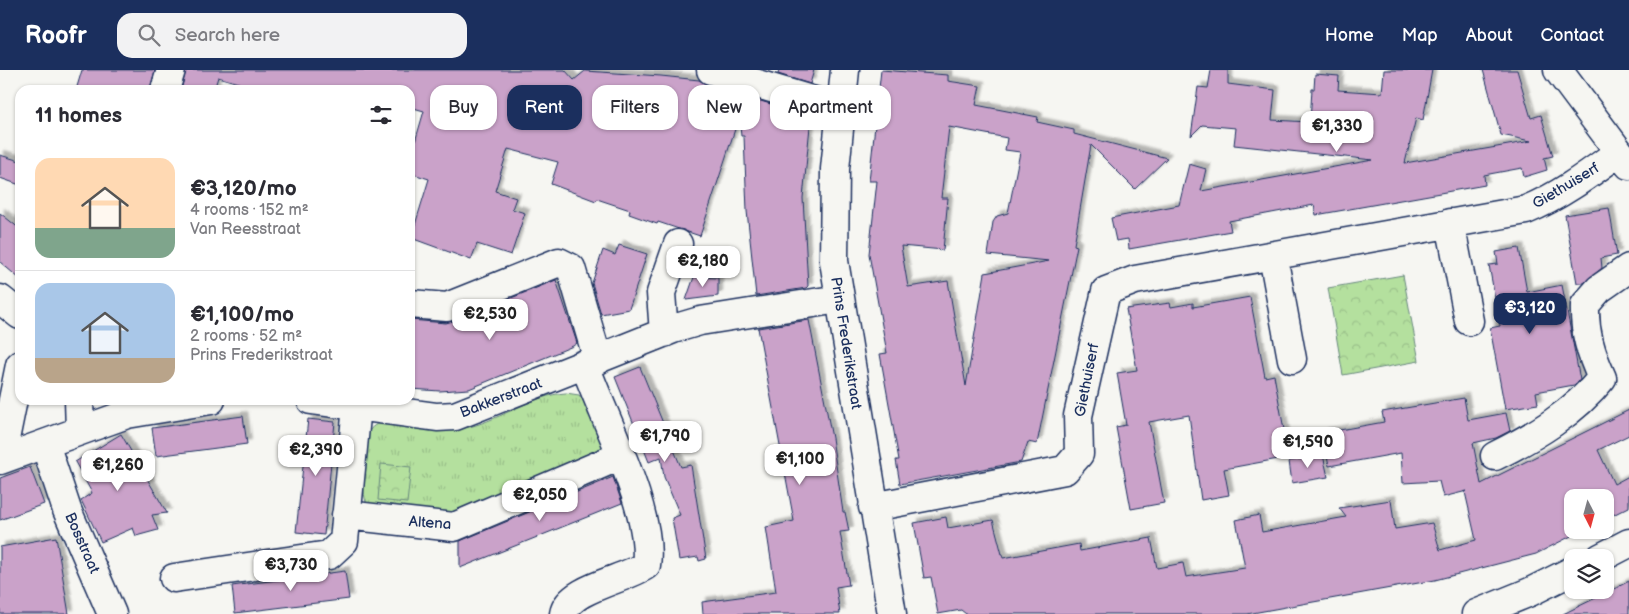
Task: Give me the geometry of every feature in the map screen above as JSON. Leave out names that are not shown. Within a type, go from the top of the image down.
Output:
[{"type":"street","points":[[166,85],[171,70]]},
{"type":"street","points":[[711,70],[770,87]]},
{"type":"street","name":"Prins Frederikstraat","points":[[843,85],[845,70]]},
{"type":"street","points":[[1558,70],[1624,159]]},
{"type":"street","name":"Prins Frederikstraat","points":[[839,130],[832,229],[839,299],[892,614]]},
{"type":"street","name":"Giethuiserf","points":[[873,507],[1065,470],[1079,454],[1078,416],[1106,291],[1134,280],[1526,210],[1546,202],[1584,179],[1624,159]]},
{"type":"street","points":[[1450,223],[1469,321]]},
{"type":"street","points":[[664,333],[661,293],[678,244]]},
{"type":"street","points":[[1273,256],[1292,359]]},
{"type":"street","points":[[415,304],[447,307],[559,262],[571,268],[591,362],[643,522],[648,550],[646,564],[635,572],[576,595],[565,606],[564,614]]},
{"type":"street","points":[[1495,456],[1536,436],[1588,395],[1602,378],[1593,358],[1584,328],[1585,305],[1599,289],[1629,268]]},
{"type":"street","points":[[0,299],[15,311]]},
{"type":"street","name":"Bakkerstraat","points":[[349,405],[437,417],[455,416],[664,333],[700,321],[839,299]]},
{"type":"street","points":[[0,459],[15,388]]},
{"type":"street","points":[[79,405],[80,431]]},
{"type":"street","points":[[0,459],[127,414],[181,405]]},
{"type":"street","points":[[174,578],[329,556],[344,541],[357,406]]},
{"type":"street","name":"Bosstraat","points":[[44,444],[67,510],[112,614]]},
{"type":"street","name":"Altena","points":[[346,515],[454,527],[620,456]]},
{"type":"street","points":[[1614,551],[1629,543]]},
{"type":"street","points":[[1476,614],[1530,592],[1564,575]]},
{"type":"green space","points":[[1403,275],[1419,361],[1343,375],[1328,288]]},
{"type":"green space","points":[[566,393],[579,395],[588,407],[603,446],[597,457],[525,488],[442,516],[367,505],[363,480],[364,450],[367,435],[375,425],[381,423],[425,428],[459,429],[493,419],[541,398]]},
{"type":"green space","points":[[381,464],[411,467],[407,503],[378,500]]},
{"type":"building","points":[[82,70],[155,70],[151,85],[78,85]]},
{"type":"building","points":[[186,70],[565,70],[574,80],[585,71],[661,76],[699,80],[707,85],[688,85],[688,130],[735,130],[700,236],[658,222],[657,224],[629,214],[630,210],[597,199],[596,201],[551,184],[558,162],[508,149],[495,191],[516,198],[512,209],[525,213],[511,255],[477,244],[471,260],[415,239],[415,225],[429,179],[415,175],[415,142],[424,111],[415,108],[415,85],[245,85],[218,77],[216,85],[182,85]]},
{"type":"building","points":[[779,70],[814,70],[810,84],[778,74]]},
{"type":"building","points":[[881,70],[948,75],[948,81],[980,86],[976,105],[1038,117],[1037,122],[1074,130],[1074,134],[1167,158],[1135,189],[1091,145],[1074,245],[1077,246],[1037,444],[1028,442],[1021,462],[900,484],[896,460],[899,460],[880,354],[887,353],[869,254],[877,181],[869,181],[875,130],[891,130],[891,85],[879,85]],"holes":[[[949,127],[1007,138],[1005,150],[1020,152],[1008,213],[997,216],[993,222],[988,255],[1049,261],[985,273],[966,386],[948,281],[908,287],[901,246],[943,250],[948,198],[941,198]]]},
{"type":"building","points":[[1211,70],[1228,70],[1228,84],[1275,90],[1272,120],[1310,122],[1315,74],[1339,76],[1338,90],[1382,93],[1384,70],[1432,70],[1423,120],[1416,118],[1405,163],[1531,141],[1501,135],[1483,70],[1517,70],[1531,118],[1541,115],[1553,156],[1544,158],[1547,170],[1524,177],[1522,168],[1484,175],[1485,185],[1316,215],[1314,205],[1229,221],[1231,231],[1129,249],[1128,239],[1116,241],[1111,218],[1179,205],[1189,164],[1206,169],[1201,191],[1373,160],[1234,145],[1236,128],[1202,125],[1191,136],[1198,87],[1208,88]]},
{"type":"building","points":[[760,101],[770,104],[770,130],[810,130],[803,198],[808,286],[806,288],[756,296],[747,211],[744,136],[741,136],[740,130],[760,130]]},
{"type":"building","points":[[0,155],[15,160],[15,183],[0,178]]},
{"type":"building","points":[[1609,208],[1617,255],[1601,258],[1602,268],[1584,283],[1577,283],[1565,215]]},
{"type":"building","points":[[0,213],[15,225],[15,275],[0,262]]},
{"type":"building","points":[[619,245],[647,254],[629,309],[601,314],[592,283],[603,250],[615,255]]},
{"type":"building","points":[[1519,248],[1527,292],[1562,285],[1580,380],[1574,385],[1536,392],[1538,404],[1505,409],[1490,328],[1500,326],[1489,265],[1498,264],[1496,252]]},
{"type":"building","points":[[694,277],[718,278],[718,296],[686,300]]},
{"type":"building","points":[[556,280],[577,343],[469,389],[440,391],[415,389],[415,320],[446,323],[459,319],[477,321],[474,313]]},
{"type":"building","points":[[1250,297],[1265,377],[1274,375],[1289,457],[1224,469],[1229,495],[1201,500],[1189,415],[1149,422],[1164,503],[1131,509],[1116,427],[1126,425],[1117,373],[1137,370],[1126,309],[1170,303],[1171,307],[1193,303],[1193,307]]},
{"type":"building","points":[[809,320],[832,438],[843,512],[845,512],[849,531],[840,532],[849,585],[836,587],[840,614],[703,614],[702,602],[776,592],[766,527],[794,521],[758,328]]},
{"type":"building","points":[[640,367],[681,467],[691,465],[706,559],[699,561],[698,557],[679,560],[672,518],[680,515],[664,477],[661,457],[649,462],[615,377]]},
{"type":"building","points":[[1464,398],[1468,420],[1506,413],[1510,431],[1496,438],[1473,443],[1481,484],[1629,410],[1629,435],[1598,450],[1614,484],[1629,476],[1629,507],[1614,514],[1614,489],[1564,489],[1565,539],[1536,554],[1435,580],[1247,614],[966,614],[961,610],[938,614],[931,577],[924,578],[914,523],[946,517],[948,528],[993,520],[1003,558],[1079,544],[1080,551],[1151,538],[1157,568],[1183,563],[1186,577],[1245,568],[1236,520],[1259,515],[1262,532],[1346,517],[1339,508],[1391,500],[1395,529],[1432,523],[1440,550],[1476,540],[1465,492],[1467,491],[1443,497],[1439,481],[1403,483],[1401,453],[1329,466],[1323,433],[1384,422],[1382,412]]},
{"type":"building","points":[[243,416],[247,444],[156,456],[152,428]]},
{"type":"building","points":[[308,419],[335,422],[324,535],[296,532]]},
{"type":"building","points":[[121,434],[167,513],[152,515],[158,530],[136,536],[133,528],[101,542],[81,500],[92,493],[75,462]]},
{"type":"building","points":[[1323,455],[1328,477],[1292,483],[1289,461]]},
{"type":"building","points":[[30,467],[44,504],[0,520],[0,478]]},
{"type":"building","points":[[613,477],[622,503],[460,568],[460,541]]},
{"type":"building","points":[[56,537],[69,614],[0,614],[0,547]]},
{"type":"building","points":[[345,571],[349,599],[235,613],[232,586]]},
{"type":"building","points":[[1629,581],[1629,614],[1563,614],[1594,599],[1614,599],[1614,589]]}]
